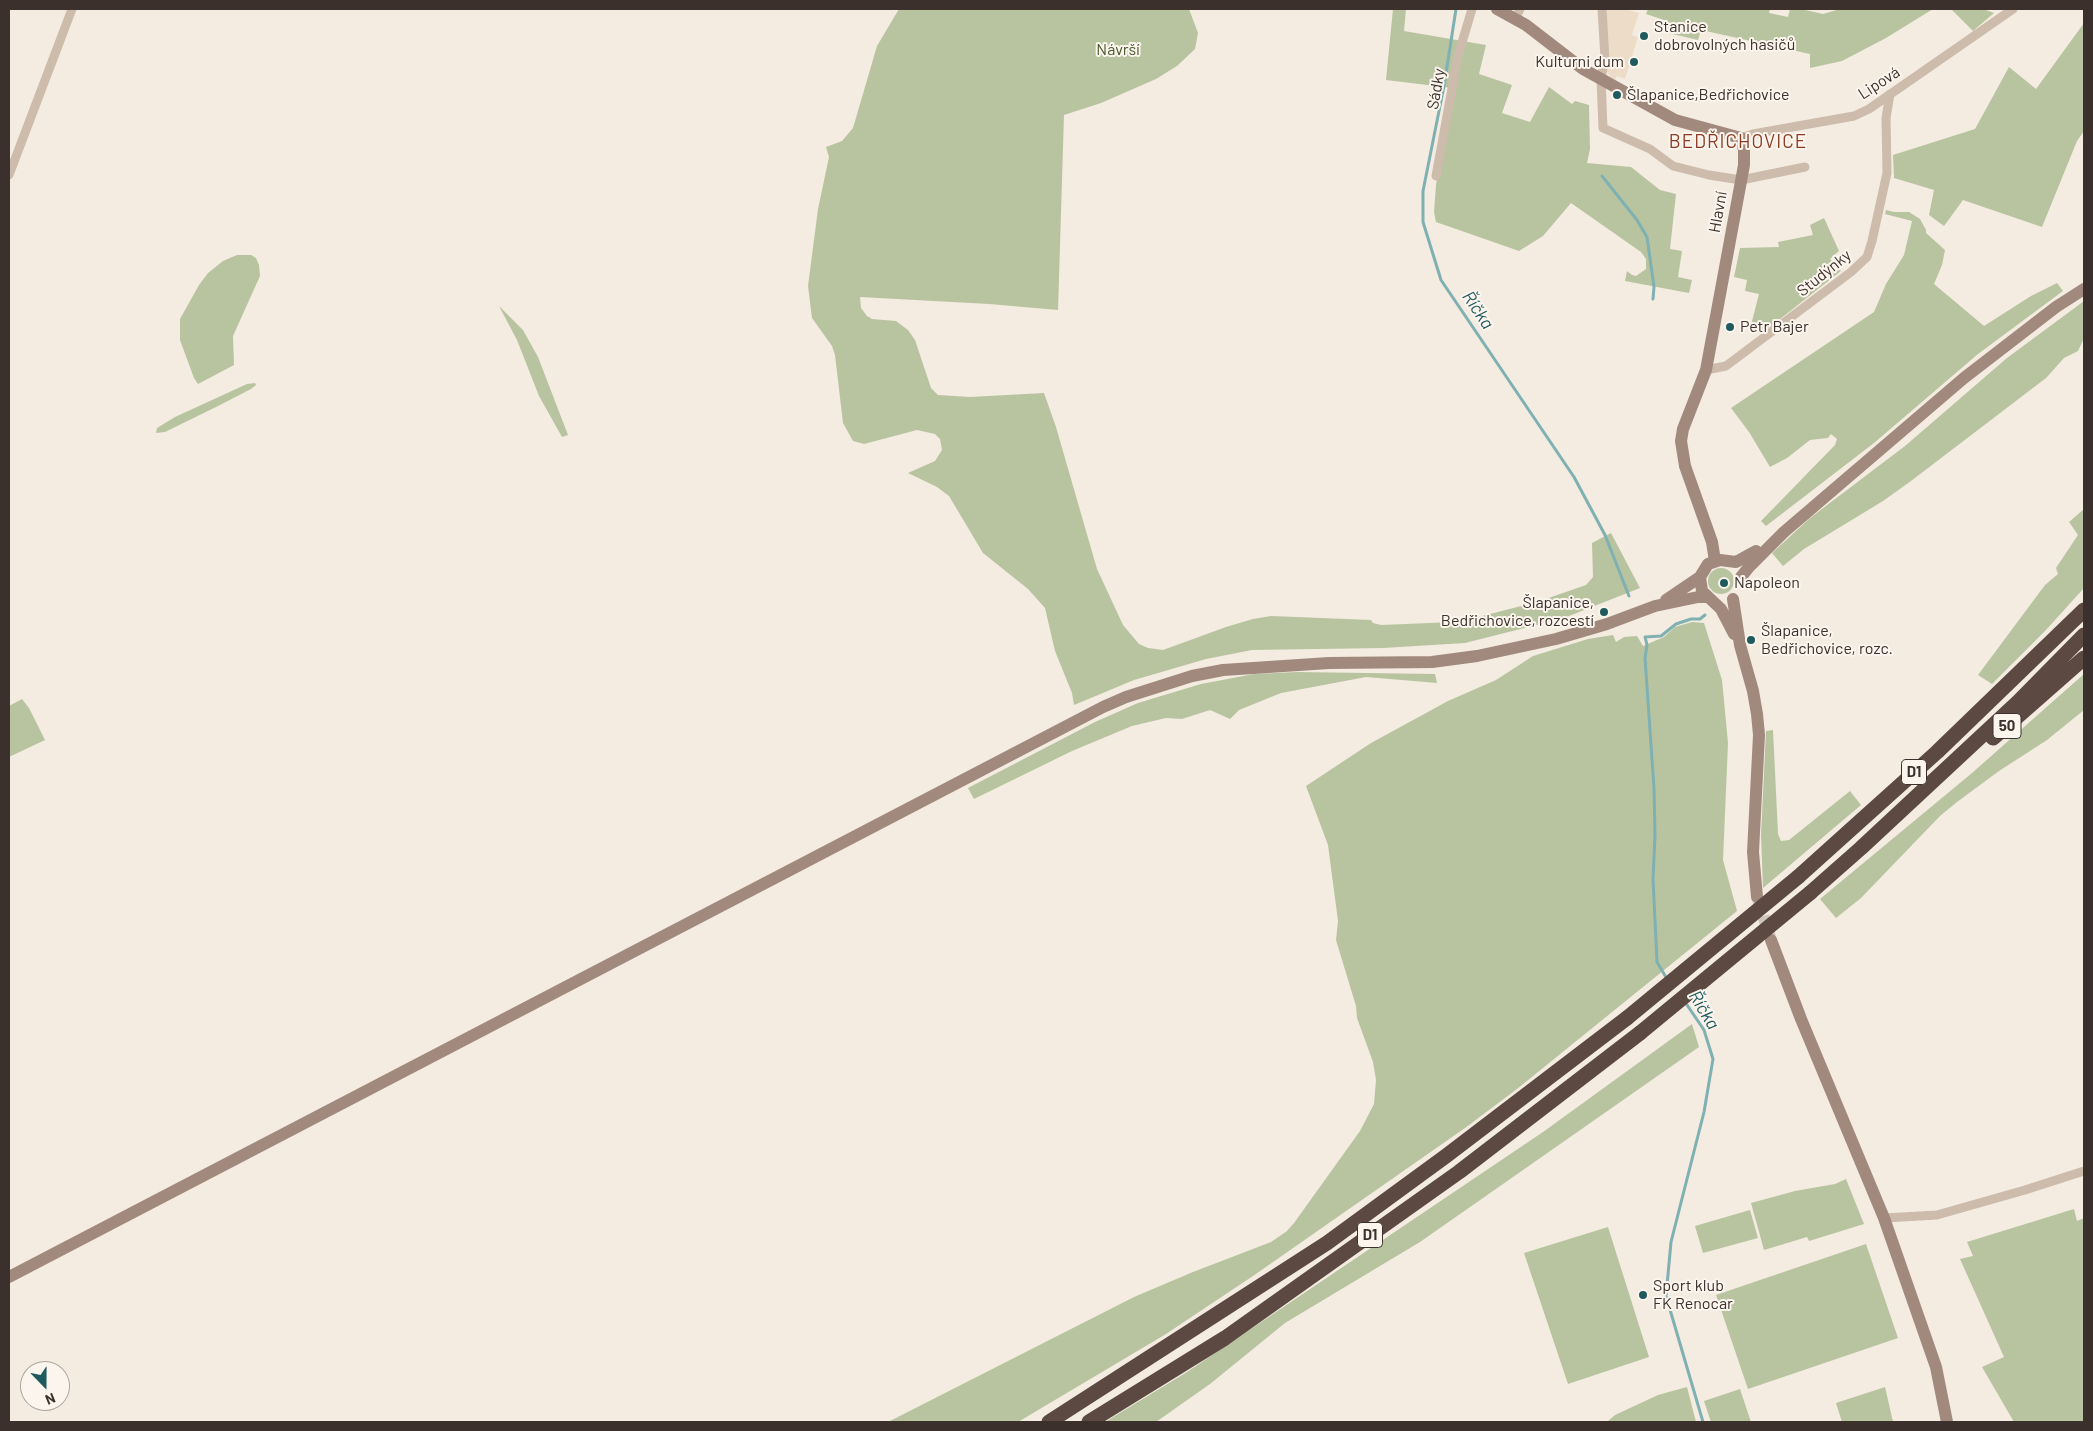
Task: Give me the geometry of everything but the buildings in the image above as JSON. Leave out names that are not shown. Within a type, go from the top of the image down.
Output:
[{"type":"highway","points":[[2030,664],[2065,619],[2084,599]]},
{"type":"highway","name":"D1","points":[[1049,1422],[1327,1243],[1446,1156],[1627,1018],[1798,877],[2030,664],[2084,610]]},
{"type":"highway","name":"D1","points":[[1089,1422],[1224,1338],[1459,1172],[1640,1033],[1810,893],[1861,848],[2018,702],[2084,635]]},
{"type":"highway","name":"50","points":[[1861,848],[1930,793],[2084,658]]},
{"type":"main road","points":[[1497,9],[1518,14],[1583,69],[1675,120],[1741,138]]},
{"type":"main road","name":"Hlavní","points":[[1715,561],[1712,542],[1687,473],[1682,441],[1683,429],[1706,370],[1741,180],[1744,158],[1741,138]]},
{"type":"main road","points":[[1741,577],[1748,567],[1784,532],[1964,378],[2056,307],[2084,289]]},
{"type":"main road","points":[[1740,645],[1721,609],[1702,591],[1700,577],[1702,570],[1708,564],[1715,561],[1730,562],[1742,560],[1784,532]]},
{"type":"main road","points":[[9,1277],[1103,707],[1126,697],[1192,676],[1223,670],[1329,663],[1432,662],[1477,656],[1556,639],[1607,624],[1655,606],[1698,597],[1721,603],[1733,599],[1740,589],[1741,577],[1739,571],[1730,562]]},
{"type":"main road","points":[[1655,606],[1700,577]]},
{"type":"main road","points":[[1733,599],[1740,645],[1753,691],[1759,735],[1753,852],[1757,897]]},
{"type":"main road","points":[[1771,940],[1801,1019],[1884,1218],[1936,1367],[1947,1422]]},
{"type":"street","points":[[9,175],[72,9]]},
{"type":"street","name":"Sádky","points":[[1436,176],[1458,56],[1472,9]]},
{"type":"street","points":[[1602,9],[1605,58],[1601,79],[1604,128],[1650,149],[1673,166],[1741,180],[1805,167]]},
{"type":"street","name":"Lipová","points":[[1741,138],[1753,134],[1854,116],[1869,109],[2014,9]]},
{"type":"street","name":"Studýnky","points":[[1706,370],[1726,366],[1852,272],[1867,257],[1887,172],[1886,118],[1890,94]]},
{"type":"street","points":[[1869,109],[1886,118]]},
{"type":"street","points":[[1884,1218],[1937,1215],[2084,1171]]},
{"type":"green space","name":"Návrší","points":[[899,9],[1189,9],[1198,33],[1195,49],[1177,66],[1156,79],[1101,103],[1064,115],[1058,310],[860,297],[861,308],[867,316],[872,319],[896,321],[908,330],[915,340],[931,388],[938,395],[970,397],[1044,393],[1056,427],[1097,569],[1123,625],[1139,644],[1148,648],[1163,650],[1226,627],[1271,616],[1371,620],[1373,623],[1381,625],[1454,622],[1482,616],[1537,602],[1586,585],[1593,577],[1592,543],[1611,533],[1640,588],[1564,618],[1465,643],[1383,648],[1252,650],[1206,659],[1134,680],[1074,705],[1072,693],[1055,651],[1045,608],[1028,589],[983,553],[949,496],[937,487],[908,473],[935,461],[942,450],[940,439],[935,434],[917,430],[864,444],[853,441],[843,423],[835,355],[832,346],[812,318],[808,286],[818,209],[829,157],[826,147],[842,141],[853,128],[877,46]]},
{"type":"green space","points":[[1393,9],[1406,9],[1404,31],[1486,45],[1479,74],[1512,85],[1502,113],[1530,122],[1549,87],[1572,104],[1575,101],[1589,105],[1590,149],[1587,163],[1631,167],[1660,190],[1676,194],[1670,249],[1682,251],[1678,277],[1692,280],[1689,293],[1625,281],[1627,271],[1636,276],[1646,269],[1646,259],[1641,252],[1571,203],[1543,236],[1519,251],[1436,222],[1434,212],[1436,185],[1452,88],[1386,80]]},
{"type":"green space","points":[[1648,9],[1770,9],[1769,13],[1788,17],[1790,9],[1801,9],[1823,14],[1840,9],[1933,9],[1886,38],[1842,61],[1810,68],[1810,54],[1701,30],[1698,40],[1664,32],[1667,21],[1646,14]]},
{"type":"green space","points":[[1951,9],[1983,9],[1994,13],[1973,31]]},
{"type":"green space","points":[[2084,23],[2084,131],[2077,141],[2042,227],[1963,200],[1944,226],[1929,215],[1934,190],[1894,178],[1893,155],[1975,129],[2009,67],[2036,89]]},
{"type":"green space","points":[[1886,210],[1909,212],[1920,219],[1926,233],[1945,250],[1942,265],[1934,284],[1984,326],[2031,296],[2057,283],[2063,291],[1978,354],[1874,443],[1766,526],[1761,521],[1835,445],[1837,439],[1831,434],[1828,438],[1810,440],[1787,458],[1770,467],[1749,432],[1731,408],[1874,312],[1886,284],[1904,255],[1912,221],[1885,214]]},
{"type":"green space","points":[[1824,218],[1839,251],[1830,259],[1841,271],[1761,334],[1750,329],[1759,294],[1745,291],[1747,280],[1734,277],[1740,248],[1779,247],[1778,242],[1813,235],[1810,225]]},
{"type":"green space","points":[[237,255],[251,255],[256,258],[260,276],[233,336],[234,365],[198,384],[180,340],[180,319],[208,273],[223,261]]},
{"type":"green space","points":[[2084,301],[2084,338],[2078,351],[2064,358],[2046,378],[1911,481],[1883,501],[1804,549],[1783,566],[1772,553],[1810,518],[1905,446],[2007,358]]},
{"type":"green space","points":[[499,306],[523,330],[538,357],[568,435],[562,437],[539,396],[517,340]]},
{"type":"green space","points":[[255,383],[256,385],[251,389],[216,407],[165,432],[156,433],[157,428],[175,417],[247,384]]},
{"type":"green space","points":[[2084,509],[2084,588],[2045,631],[1992,684],[1978,675],[2045,585],[2058,574],[2056,568],[2078,535],[2069,522]]},
{"type":"green space","points":[[1721,568],[1731,571],[1734,581],[1731,591],[1721,594],[1711,591],[1708,581],[1711,571]]},
{"type":"green space","points":[[1692,622],[1704,623],[1722,680],[1728,743],[1723,860],[1737,911],[1517,1089],[1465,1128],[1253,1276],[1166,1334],[1018,1422],[888,1422],[1134,1297],[1271,1242],[1287,1231],[1294,1223],[1360,1131],[1374,1104],[1376,1080],[1373,1062],[1357,1018],[1356,1006],[1336,940],[1338,921],[1328,845],[1306,786],[1371,743],[1448,701],[1496,680],[1533,656],[1588,639],[1613,635],[1616,642],[1624,637],[1637,636],[1643,646],[1664,637],[1675,627]]},
{"type":"green space","points":[[1297,672],[1435,674],[1437,683],[1366,677],[1281,693],[1239,710],[1230,719],[1210,710],[1182,719],[1166,718],[1132,726],[1072,751],[974,799],[968,788],[1095,722],[1138,703],[1201,684],[1254,674]]},
{"type":"green space","points":[[2084,674],[2084,710],[2047,740],[1999,771],[1940,816],[1861,898],[1836,918],[1820,899],[1972,773]]},
{"type":"green space","points":[[22,699],[29,708],[45,740],[9,757],[9,706]]},
{"type":"green space","points":[[1773,730],[1778,834],[1781,841],[1789,840],[1850,791],[1861,805],[1763,888],[1761,835],[1766,731]]},
{"type":"green space","points":[[1692,1024],[1699,1047],[1420,1242],[1285,1323],[1210,1384],[1156,1422],[1105,1422],[1187,1372],[1543,1132]]},
{"type":"green space","points":[[1846,1179],[1864,1224],[1809,1241],[1807,1237],[1764,1250],[1751,1203],[1795,1191],[1835,1184]]},
{"type":"green space","points":[[2074,1209],[2077,1221],[2084,1218],[2084,1422],[2014,1422],[1982,1367],[2004,1357],[1960,1259],[1973,1256],[1967,1242]]},
{"type":"green space","points":[[1750,1210],[1758,1238],[1703,1253],[1695,1226]]},
{"type":"green space","points":[[1608,1227],[1649,1357],[1568,1384],[1524,1253]]},
{"type":"green space","points":[[1866,1244],[1898,1338],[1748,1389],[1716,1295]]},
{"type":"green space","points":[[1687,1387],[1696,1422],[1607,1422],[1615,1415],[1658,1395]]},
{"type":"green space","points":[[1885,1387],[1893,1422],[1842,1422],[1836,1403]]},
{"type":"green space","points":[[1740,1389],[1751,1422],[1711,1422],[1704,1401]]},
{"type":"shaded area","points":[[1606,9],[1624,9],[1639,13],[1632,35],[1638,37],[1625,79],[1617,76],[1615,80],[1610,77],[1607,71],[1610,60]]},
{"type":"waterway","name":"Říčka","points":[[1456,9],[1444,86],[1423,191],[1423,222],[1441,280],[1574,477],[1605,535],[1629,596]]},
{"type":"waterway","points":[[1602,176],[1637,220],[1647,237],[1654,287],[1653,299]]},
{"type":"waterway","name":"Říčka","points":[[1667,979],[1657,962],[1653,879],[1655,835],[1654,788],[1645,658],[1647,645],[1645,637],[1661,636],[1676,624],[1691,619],[1700,619],[1705,615]]},
{"type":"waterway","name":"Říčka","points":[[1685,1002],[1704,1030],[1713,1059],[1704,1112],[1671,1242],[1666,1296],[1703,1422]]},
{"type":"tunnel","points":[[1758,899],[1770,937]]},
{"type":"place","name":"Stanice dobrovolných hasičů","points":[[1644,36]]},
{"type":"place","name":"Kulturni dum","points":[[1634,62]]},
{"type":"place","name":"Šlapanice,Bedřichovice","points":[[1617,95]]},
{"type":"place","name":"Petr Bajer","points":[[1730,327]]},
{"type":"place","name":"Napoleon","points":[[1724,583]]},
{"type":"place","name":"Šlapanice, Bedřichovice, rozcestí","points":[[1604,612]]},
{"type":"place","name":"Šlapanice, Bedřichovice, rozc.","points":[[1751,640]]},
{"type":"place","name":"Sport klub FK Renocar","points":[[1643,1295]]},
{"type":"district","name":"BEDŘICHOVICE","points":[[1738,142]]}]
